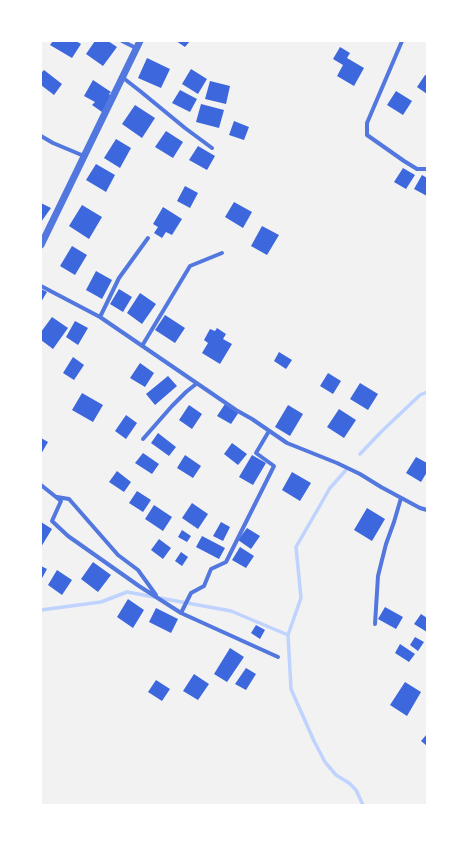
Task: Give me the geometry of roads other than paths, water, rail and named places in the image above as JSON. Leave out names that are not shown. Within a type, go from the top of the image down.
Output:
[{"type":"street","points":[[122,41],[136,48]]},
{"type":"street","points":[[41,245],[140,41]]},
{"type":"street","points":[[402,41],[367,123],[367,136],[404,161],[417,168],[427,169]]},
{"type":"street","points":[[122,77],[212,148]]},
{"type":"street","points":[[41,136],[53,143],[84,156]]},
{"type":"street","points":[[100,317],[119,278],[148,238]]},
{"type":"street","points":[[142,346],[190,266],[222,253]]},
{"type":"street","points":[[41,286],[100,317],[196,384],[287,443],[360,474],[401,498],[427,510]]},
{"type":"street","points":[[143,439],[172,406],[196,384]]},
{"type":"street","points":[[181,613],[191,593],[204,586],[211,569],[226,562],[274,466],[256,453],[269,431]]},
{"type":"street","points":[[41,484],[61,501],[52,521],[68,536],[181,613],[278,657]]},
{"type":"street","points":[[56,497],[69,499],[118,555],[138,570],[158,598]]},
{"type":"street","points":[[375,624],[378,576],[386,544],[401,498]]},
{"type":"waterway","points":[[360,454],[420,395],[427,392]]},
{"type":"waterway","points":[[288,635],[301,598],[296,547],[330,488],[346,470]]},
{"type":"waterway","points":[[41,610],[101,602],[127,592],[231,611],[288,635],[291,689],[325,762],[336,775],[349,783],[356,790],[363,805]]}]
